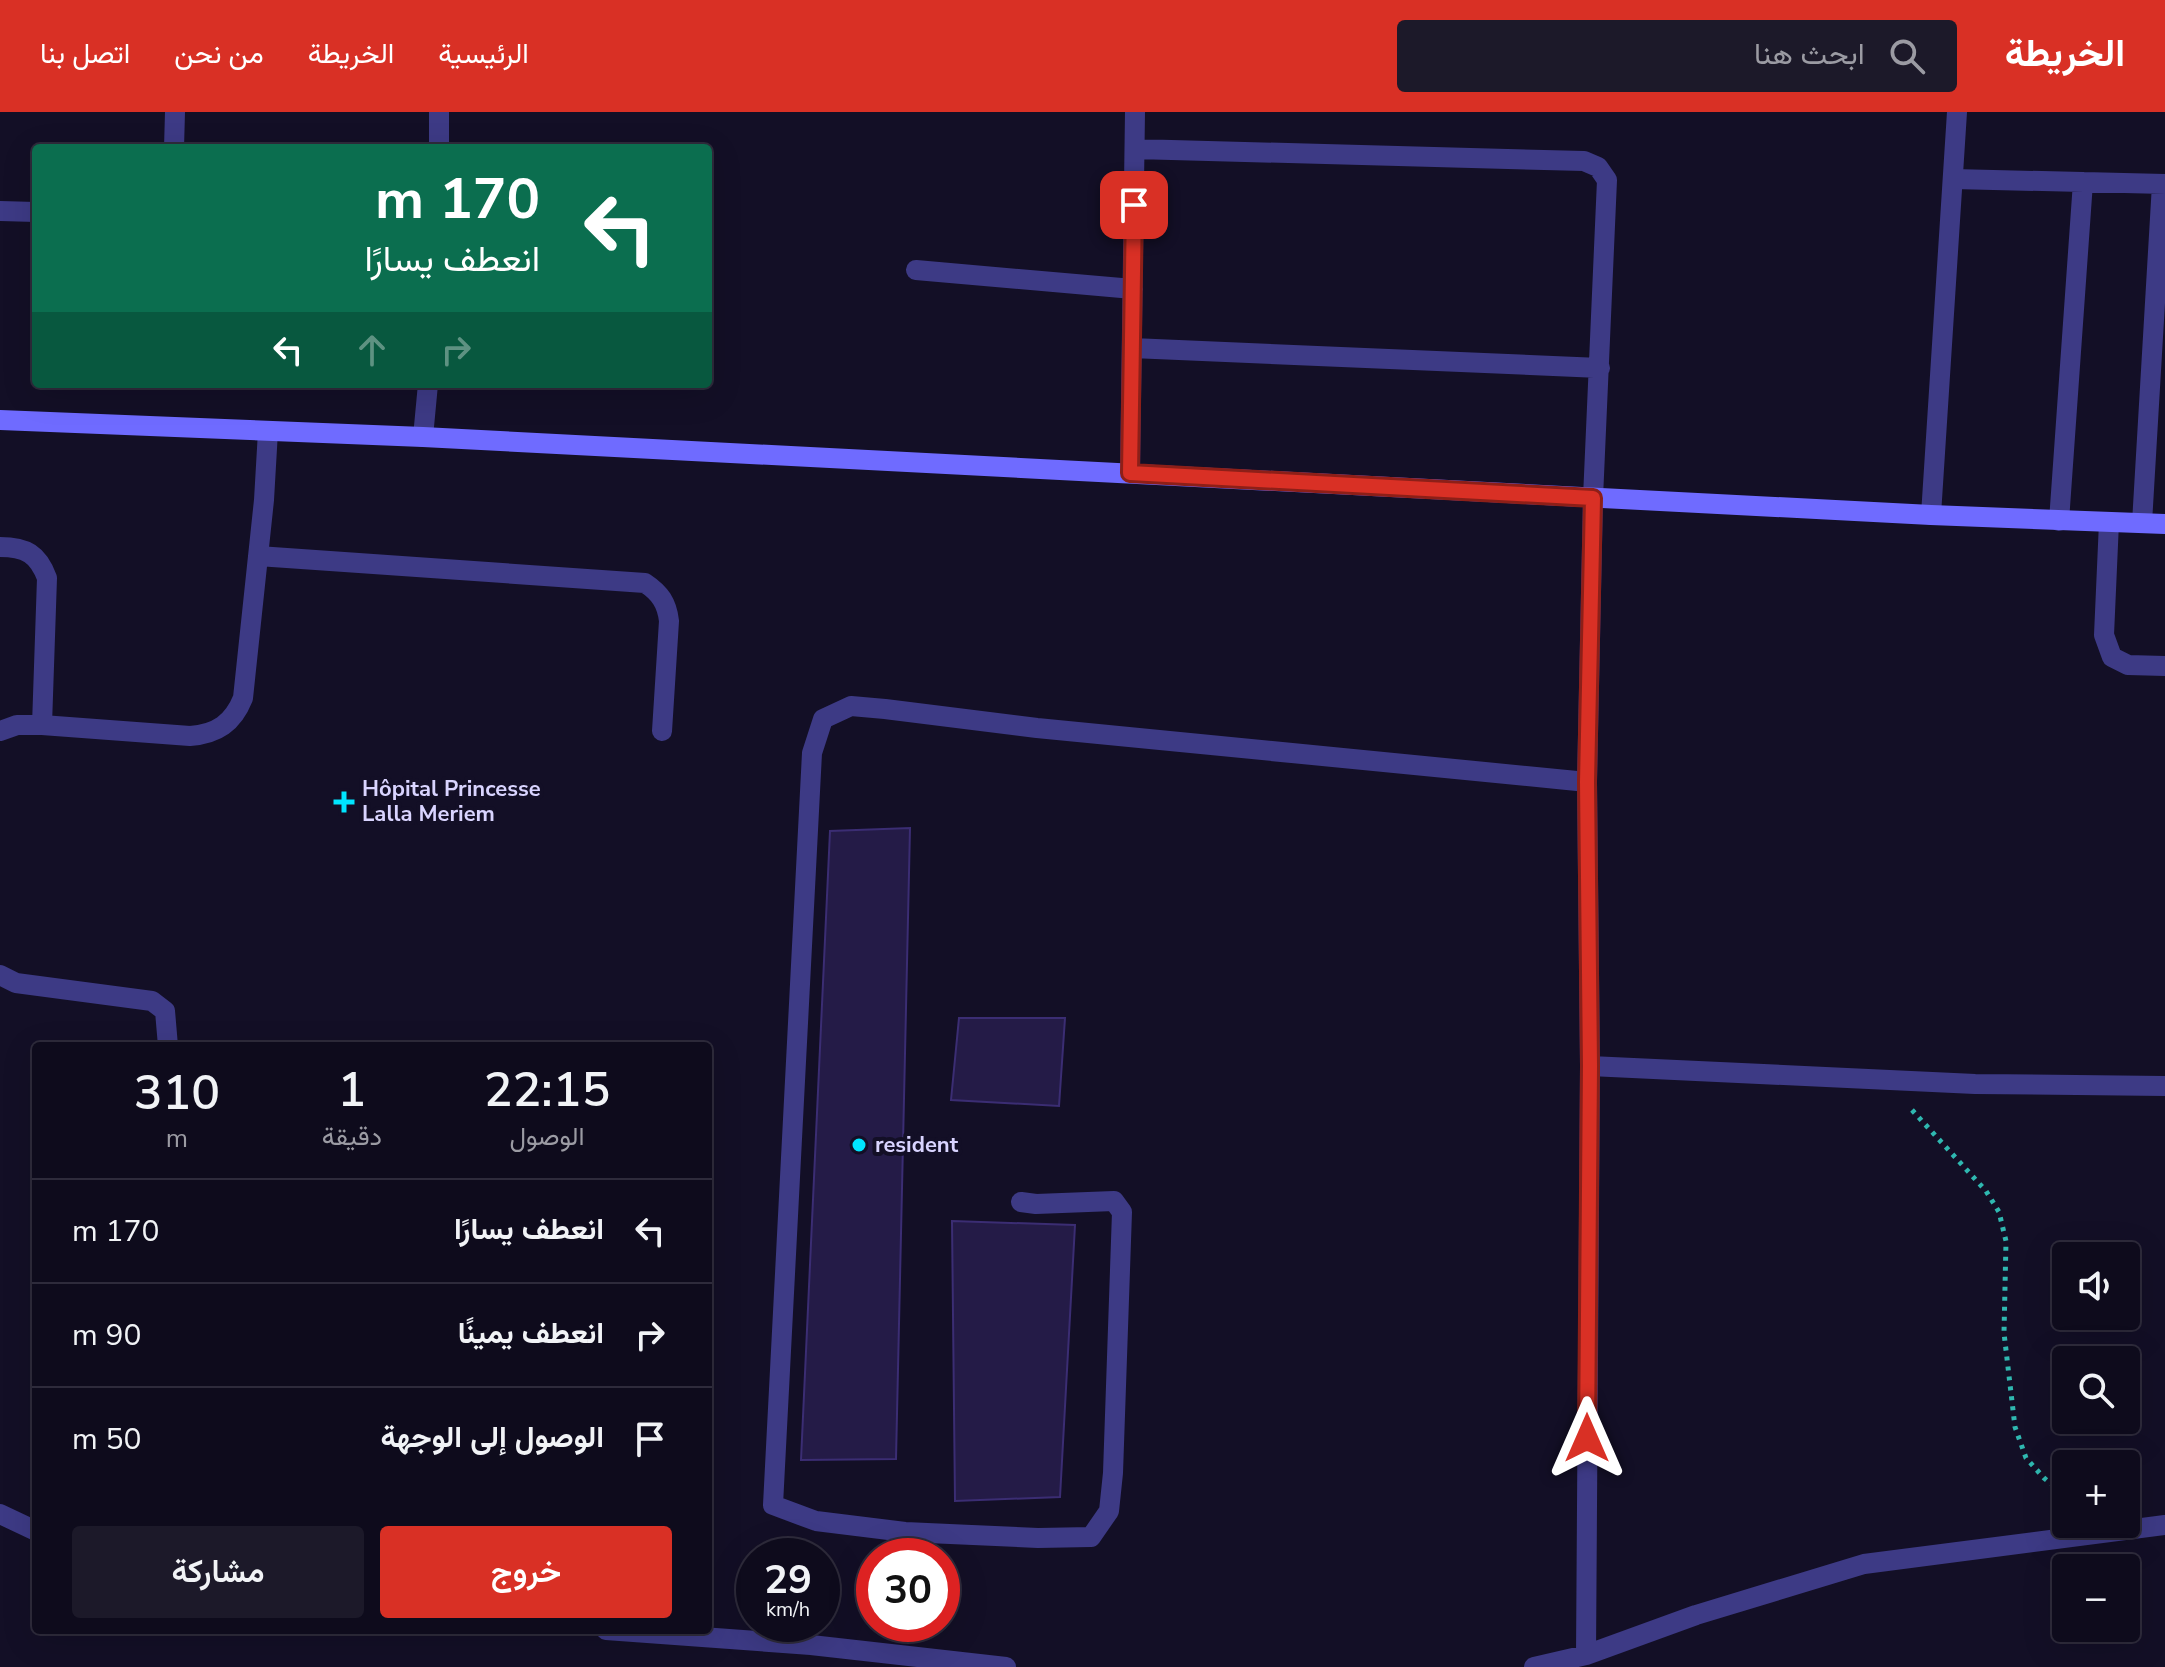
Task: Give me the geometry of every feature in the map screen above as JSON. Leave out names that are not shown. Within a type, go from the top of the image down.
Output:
[{"type":"main road","points":[[0,420],[423,437],[1931,515],[2165,524]]},
{"type":"street","points":[[174,144],[175,112]]},
{"type":"street","points":[[439,112],[439,144]]},
{"type":"street","points":[[1130,473],[1135,112]]},
{"type":"street","points":[[1931,515],[1957,112]]},
{"type":"street","points":[[1135,149],[1584,161],[1598,167],[1607,180],[1593,498],[1587,782],[1590,1066],[1586,1655]]},
{"type":"street","points":[[1953,179],[2164,184],[2142,523]]},
{"type":"street","points":[[2059,521],[2083,182]]},
{"type":"street","points":[[0,211],[32,212]]},
{"type":"street","points":[[916,270],[1133,289]]},
{"type":"street","points":[[1132,348],[1600,368]]},
{"type":"street","points":[[423,437],[428,388]]},
{"type":"street","points":[[0,731],[17,725],[42,725],[190,736],[204,735],[229,722],[243,698],[264,500],[268,431]]},
{"type":"street","points":[[2109,522],[2104,635],[2112,657],[2128,665],[2165,666]]},
{"type":"street","points":[[0,547],[22,549],[33,555],[47,578],[42,725]]},
{"type":"street","points":[[258,556],[645,583],[663,598],[669,621],[662,731]]},
{"type":"street","points":[[1021,1202],[1114,1201],[1122,1212],[1113,1473],[1109,1511],[1091,1537],[1038,1538],[905,1532],[816,1521],[773,1505],[811,768],[812,753],[823,719],[851,706],[1037,728],[1587,782]]},
{"type":"street","points":[[0,975],[16,983],[152,1001],[165,1011],[168,1042]]},
{"type":"street","points":[[1590,1066],[1975,1084],[2165,1086]]},
{"type":"street","points":[[0,1514],[32,1529]]},
{"type":"street","points":[[1534,1667],[1586,1655],[1696,1615],[1864,1564],[2165,1525]]},
{"type":"street","points":[[661,1634],[811,1645],[1006,1667]]},
{"type":"path","points":[[1885,1080],[1986,1191],[1999,1212],[2006,1241],[2004,1333],[2015,1427],[2026,1458],[2052,1485]]},
{"type":"building","name":"resident","points":[[910,828],[896,1459],[801,1460],[830,831]]},
{"type":"building","name":"resident","points":[[959,1018],[1065,1018],[1059,1106],[951,1100]]},
{"type":"building","name":"resident","points":[[952,1221],[1075,1225],[1060,1497],[955,1501]]},
{"type":"place","name":"Hôpital Princesse Lalla Meriem","points":[[344,802]]},
{"type":"place","name":"resident","points":[[859,1145]]},
{"type":"route","points":[[1134,205],[1130,473],[1593,498],[1587,782],[1590,1066],[1587,1438]]}]
